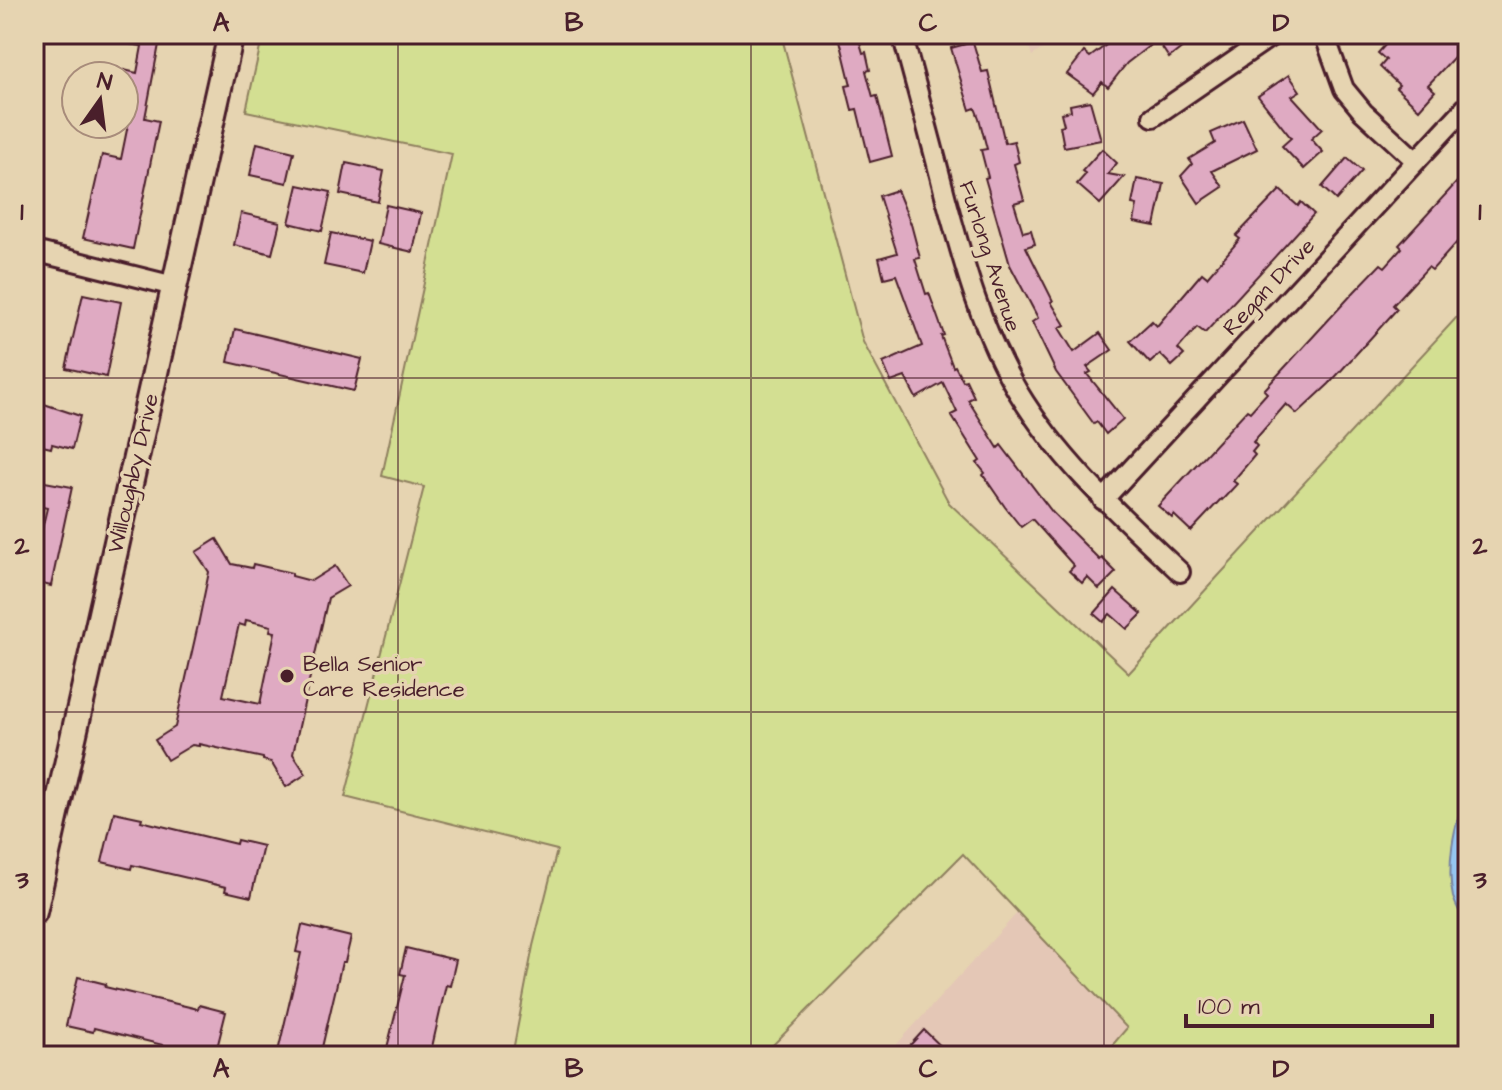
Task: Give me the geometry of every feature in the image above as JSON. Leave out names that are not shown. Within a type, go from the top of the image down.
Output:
[{"type":"street","name":"Willoughby Drive","points":[[34,912],[231,34]]},
{"type":"street","name":"Furlong Avenue","points":[[902,34],[965,267],[1006,370],[1033,414],[1077,472],[1180,572]]},
{"type":"street","points":[[1153,117],[1274,34]]},
{"type":"street","points":[[1324,34],[1344,89],[1363,112],[1416,161]]},
{"type":"street","name":"Regan Drive","points":[[1103,500],[1468,105]]},
{"type":"street","points":[[34,251],[174,286]]},
{"type":"shaded area","points":[[1025,34],[1065,34],[1032,56]]},
{"type":"shaded area","points":[[1018,912],[1127,1029],[1103,1056],[886,1056]]},
{"type":"green space","points":[[263,34],[781,34],[863,342],[949,503],[1129,673],[1468,305],[1468,1056],[1103,1056],[1127,1028],[963,854],[762,1056],[512,1056],[533,946],[557,850],[345,797],[424,487],[382,476],[452,154],[246,111]]},
{"type":"water","points":[[1468,798],[1468,925],[1453,897],[1451,874],[1455,832]]},
{"type":"building","points":[[117,34],[161,34],[145,118],[159,121],[133,249],[83,238],[102,155],[121,159],[125,140],[140,140],[142,46],[116,42]]},
{"type":"building","points":[[1121,34],[1199,34],[1169,58],[1157,40],[1127,63],[1108,87],[1102,82],[1093,93],[1067,74],[1084,52],[1090,57]]},
{"type":"building","points":[[1395,34],[1468,34],[1468,57],[1460,51],[1454,57],[1428,85],[1435,91],[1419,109],[1396,88],[1399,85],[1380,67],[1386,60],[1378,53]]},
{"type":"building","points":[[858,36],[863,53],[866,52],[870,70],[866,71],[873,97],[877,96],[892,156],[870,162],[857,109],[852,110],[846,86],[851,85],[840,40]]},
{"type":"building","points":[[973,42],[982,72],[988,71],[1005,143],[1014,141],[1019,162],[1014,164],[1024,200],[1014,203],[1023,232],[1031,230],[1035,244],[1026,247],[1065,325],[1059,328],[1074,352],[1100,333],[1112,350],[1087,367],[1091,372],[1087,374],[1123,419],[1106,434],[1097,422],[1094,424],[1056,372],[1032,322],[1038,318],[1010,265],[985,178],[988,177],[981,150],[987,149],[979,118],[975,108],[970,110],[951,48]]},
{"type":"building","points":[[1289,75],[1300,91],[1292,96],[1322,129],[1311,139],[1323,152],[1304,169],[1282,146],[1291,138],[1258,96]]},
{"type":"building","points":[[1090,101],[1101,140],[1064,147],[1061,113],[1071,111],[1070,105]]},
{"type":"building","points":[[1243,119],[1257,149],[1212,171],[1223,187],[1199,203],[1181,176],[1192,164],[1189,159],[1215,143],[1211,133]]},
{"type":"building","points":[[257,143],[294,152],[287,183],[250,175]]},
{"type":"building","points":[[1102,149],[1117,163],[1108,174],[1124,177],[1100,204],[1077,184],[1086,174],[1082,171]]},
{"type":"building","points":[[1347,158],[1362,171],[1336,200],[1322,187]]},
{"type":"building","points":[[346,163],[384,171],[378,202],[340,194]]},
{"type":"building","points":[[1468,170],[1468,230],[1432,270],[1428,267],[1393,305],[1397,309],[1329,384],[1297,414],[1286,404],[1253,442],[1257,446],[1252,452],[1255,455],[1233,481],[1237,484],[1191,531],[1174,515],[1172,518],[1158,506],[1247,410],[1250,412],[1267,393],[1264,390],[1355,291],[1381,264],[1385,267],[1402,248],[1399,245]]},
{"type":"building","points":[[1137,179],[1164,184],[1155,226],[1134,222],[1137,205],[1132,204]]},
{"type":"building","points":[[298,185],[331,192],[322,231],[289,223]]},
{"type":"building","points":[[897,190],[911,224],[920,258],[915,259],[944,335],[941,336],[953,367],[963,381],[966,380],[974,397],[968,400],[998,448],[1001,445],[1053,513],[1116,572],[1099,589],[1087,577],[1082,583],[1069,571],[1074,566],[1032,519],[1021,527],[1005,507],[983,475],[985,473],[977,463],[980,461],[951,415],[957,412],[943,383],[916,398],[905,377],[891,382],[883,363],[922,346],[896,275],[884,278],[879,258],[897,253],[879,196]]},
{"type":"building","points":[[1280,190],[1298,206],[1301,202],[1314,214],[1205,333],[1197,327],[1178,349],[1184,355],[1172,366],[1160,354],[1150,363],[1130,341],[1152,321],[1157,326],[1202,273],[1207,277],[1240,239],[1236,236]]},
{"type":"building","points":[[386,205],[421,213],[413,252],[378,244]]},
{"type":"building","points":[[241,213],[280,222],[272,254],[234,245]]},
{"type":"building","points":[[331,233],[370,241],[363,273],[324,265]]},
{"type":"building","points":[[83,294],[121,302],[106,377],[66,368]]},
{"type":"building","points":[[235,329],[362,359],[354,391],[228,362]]},
{"type":"building","points":[[38,402],[80,416],[72,449],[34,444],[34,406]]},
{"type":"building","points":[[34,480],[72,487],[51,586],[34,582],[34,563],[47,508],[34,505]]},
{"type":"building","name":"Bella Senior Care Residence","points":[[217,539],[232,564],[252,568],[253,564],[311,581],[335,566],[348,586],[328,598],[293,754],[306,774],[286,787],[271,762],[263,758],[199,744],[167,760],[155,740],[175,727],[198,625],[209,572],[196,552]],"holes":[[[246,620],[271,626],[270,631],[275,632],[260,704],[223,696],[239,624],[245,626]]]},
{"type":"building","points":[[1115,590],[1142,614],[1127,629],[1110,614],[1103,622],[1094,614]]},
{"type":"building","points":[[114,812],[236,844],[237,840],[263,846],[251,897],[225,891],[226,887],[132,865],[131,869],[102,862]]},
{"type":"building","points":[[302,925],[351,937],[345,962],[342,962],[320,1056],[277,1056],[301,953],[296,952]]},
{"type":"building","points":[[406,948],[456,960],[450,986],[446,985],[430,1056],[385,1056],[405,975],[400,974]]},
{"type":"building","points":[[78,977],[106,984],[105,987],[198,1009],[199,1005],[226,1012],[215,1056],[193,1056],[187,1051],[94,1028],[93,1032],[66,1026]]},
{"type":"building","points":[[924,1030],[951,1056],[900,1056]]},
{"type":"place","name":"Bella Senior Care Residence","points":[[287,676]]}]
